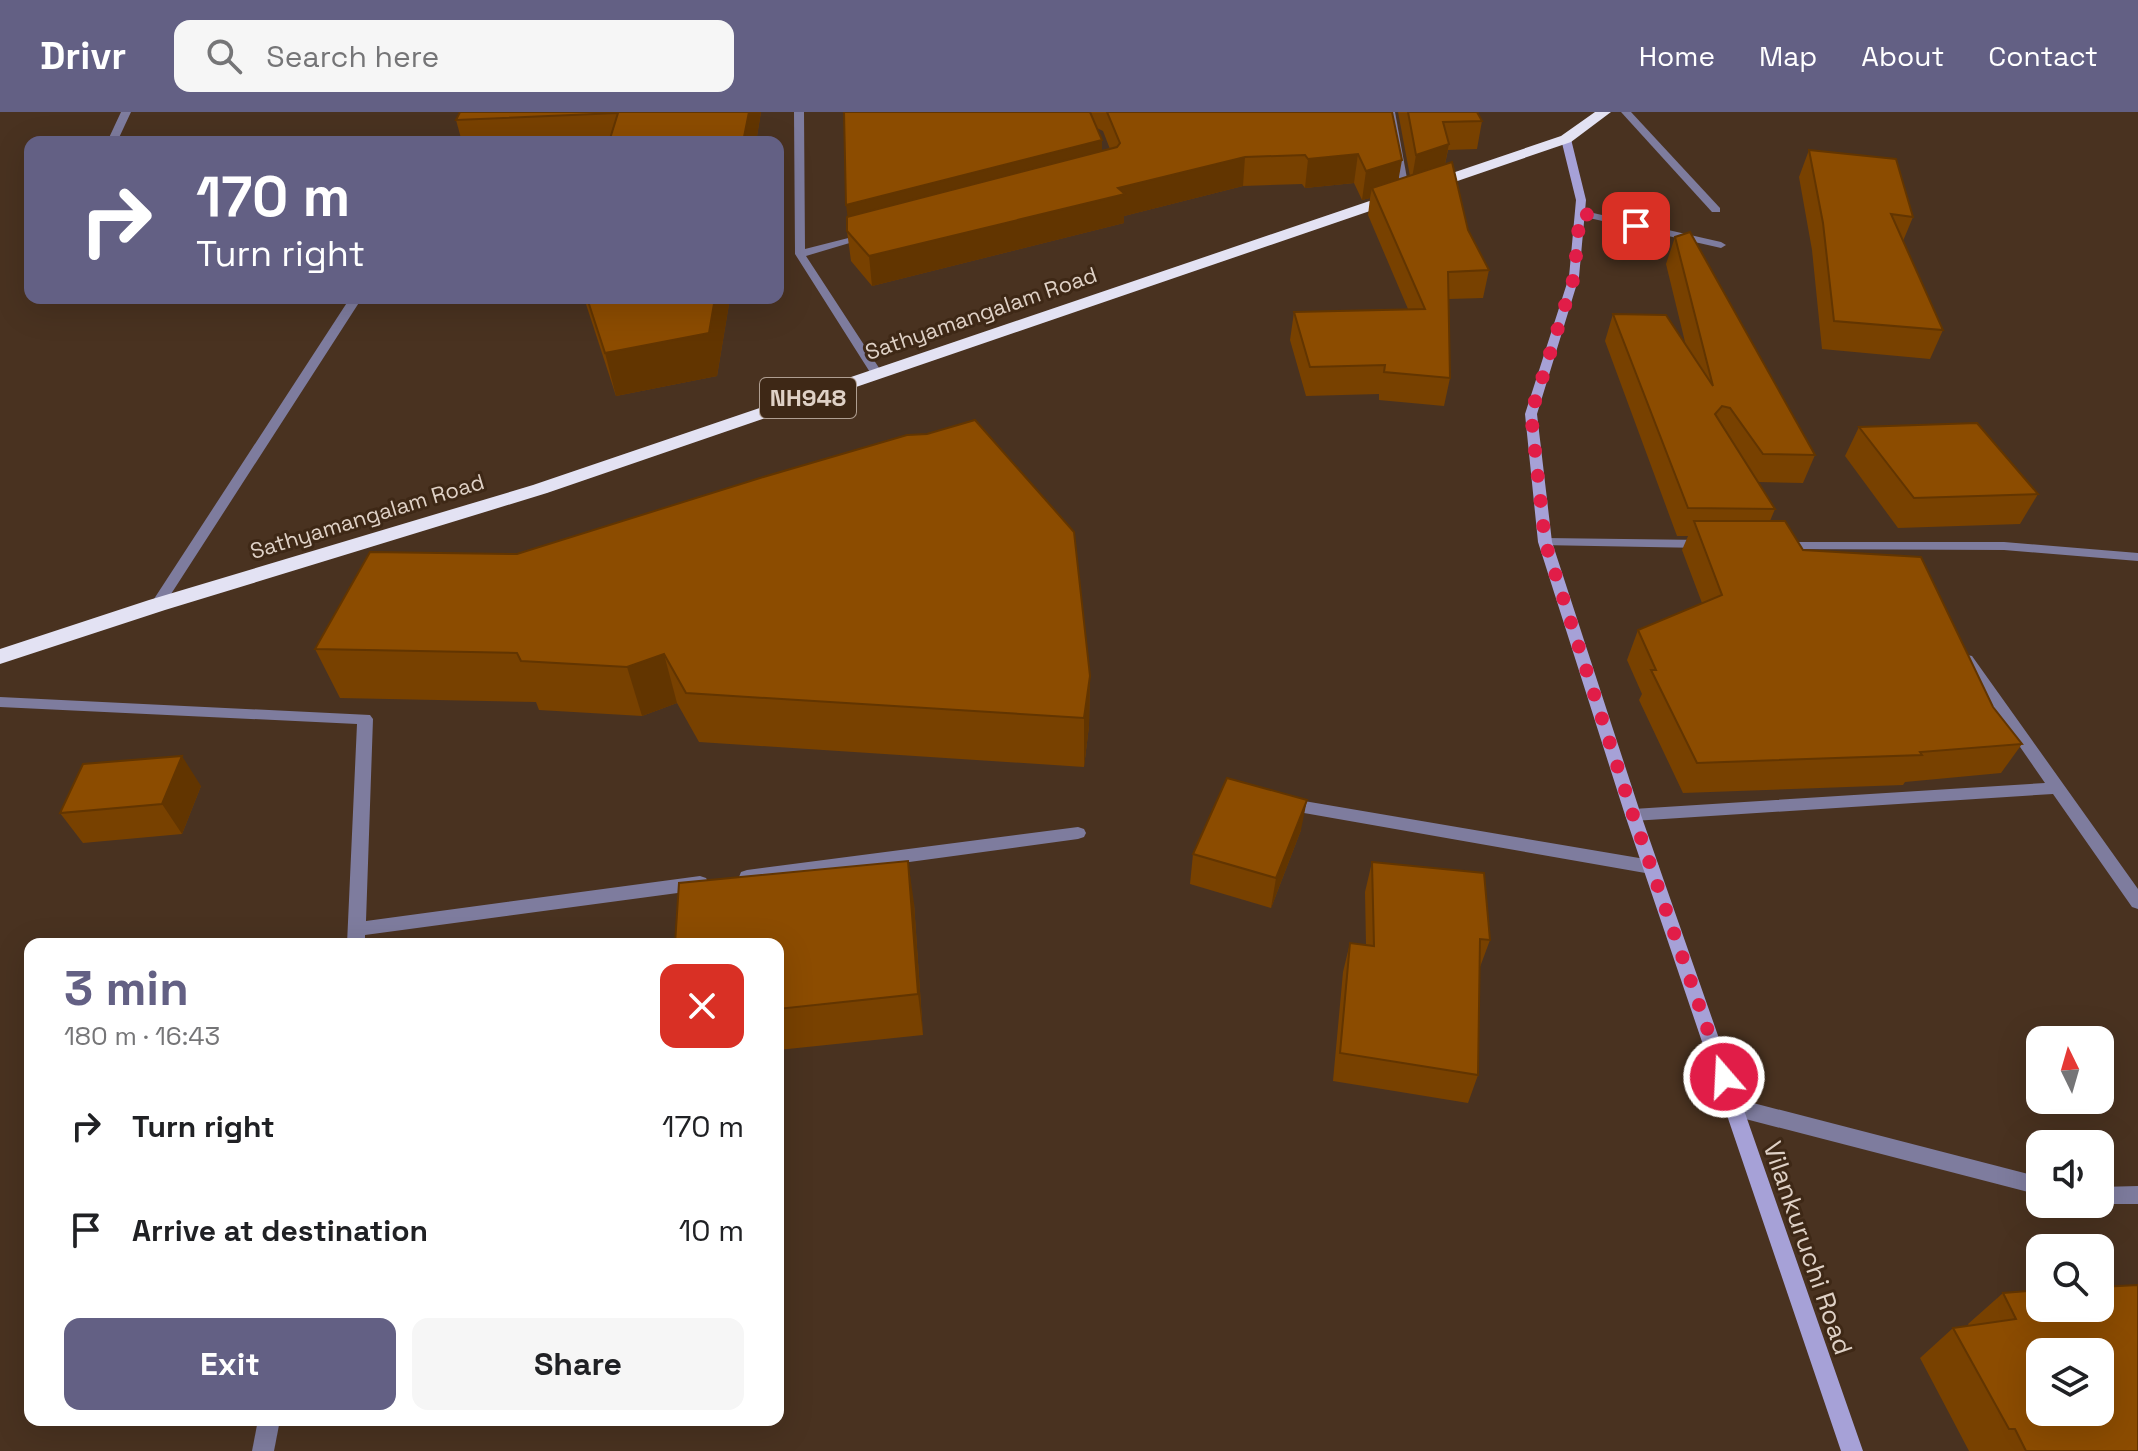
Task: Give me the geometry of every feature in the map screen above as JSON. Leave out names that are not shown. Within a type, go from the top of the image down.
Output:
[{"type":"highway","name":"Sathyamangalam Road","points":[[0,657],[157,605],[540,489],[1566,139],[1605,112]]},
{"type":"street","points":[[115,136],[126,112]]},
{"type":"street","points":[[799,112],[800,254],[877,374]]},
{"type":"street","points":[[1390,112],[1406,193]]},
{"type":"street","points":[[1626,112],[1716,210]]},
{"type":"street","name":"Vilankuruchi Road","points":[[1566,139],[1581,200],[1574,277],[1531,414],[1545,542],[1633,815],[1852,1451]]},
{"type":"street","points":[[1580,213],[1721,245]]},
{"type":"street","points":[[800,254],[874,235]]},
{"type":"street","points":[[157,605],[352,304]]},
{"type":"street","points":[[1771,539],[1784,546],[1892,554],[2004,546],[2138,557]]},
{"type":"street","points":[[1545,542],[1720,545]]},
{"type":"street","points":[[1959,649],[2138,902]]},
{"type":"street","points":[[0,702],[365,719],[358,936],[727,880],[1078,833]]},
{"type":"street","points":[[1633,815],[2058,788]]},
{"type":"street","points":[[1304,807],[1651,867]]},
{"type":"street","points":[[1734,1107],[2026,1182]]},
{"type":"street","points":[[2114,1196],[2138,1195]]},
{"type":"street","points":[[263,1451],[268,1426]]},
{"type":"building","points":[[460,112],[749,112],[744,136],[611,136],[618,113],[456,120]]},
{"type":"building","points":[[844,112],[1090,112],[1102,140],[846,205]]},
{"type":"building","points":[[1107,112],[1392,112],[1402,160],[1366,171],[1358,154],[1308,159],[1305,155],[1245,157],[1118,188],[1125,194],[869,256],[847,231],[847,217],[1117,147],[1120,143]]},
{"type":"building","points":[[1408,112],[1477,112],[1482,121],[1443,122],[1449,144],[1416,155]]},
{"type":"building","points":[[1809,150],[1896,159],[1913,217],[1891,214],[1943,330],[1834,321],[1823,223]]},
{"type":"building","points":[[1452,162],[1468,230],[1489,270],[1448,272],[1450,378],[1384,372],[1385,365],[1310,367],[1294,312],[1425,309],[1372,188]]},
{"type":"building","points":[[1690,232],[1815,455],[1763,454],[1730,408],[1722,406],[1715,414],[1775,509],[1688,508],[1613,314],[1666,315],[1713,386],[1675,237]]},
{"type":"building","points":[[589,304],[714,304],[709,333],[605,353]]},
{"type":"building","points":[[975,420],[1074,532],[1090,676],[1084,718],[686,693],[664,654],[627,667],[521,661],[517,653],[315,649],[370,552],[517,554],[760,478],[907,435],[927,434]]},
{"type":"building","points":[[1977,423],[2038,494],[1914,498],[1859,427]]},
{"type":"building","points":[[1694,521],[1785,521],[1803,550],[1921,557],[1993,707],[2022,744],[1920,752],[1922,755],[1697,763],[1651,670],[1656,670],[1638,630],[1722,595]]},
{"type":"building","points":[[182,756],[162,804],[60,813],[83,764]]},
{"type":"building","points":[[1227,778],[1307,800],[1276,878],[1193,854]]},
{"type":"building","points":[[908,861],[918,994],[784,1008],[784,938],[675,938],[679,883]]},
{"type":"building","points":[[1372,862],[1484,873],[1490,940],[1480,939],[1478,1075],[1340,1053],[1350,943],[1374,946]]},
{"type":"building","points":[[2138,1285],[2138,1451],[2026,1451],[2015,1429],[2009,1429],[1953,1328],[2016,1319],[2003,1293],[2026,1291],[2026,1322],[2114,1322],[2114,1286]]},
{"type":"route","points":[[1636,226],[1580,213],[1574,277],[1531,414],[1545,542],[1633,815],[1724,1077]]}]
